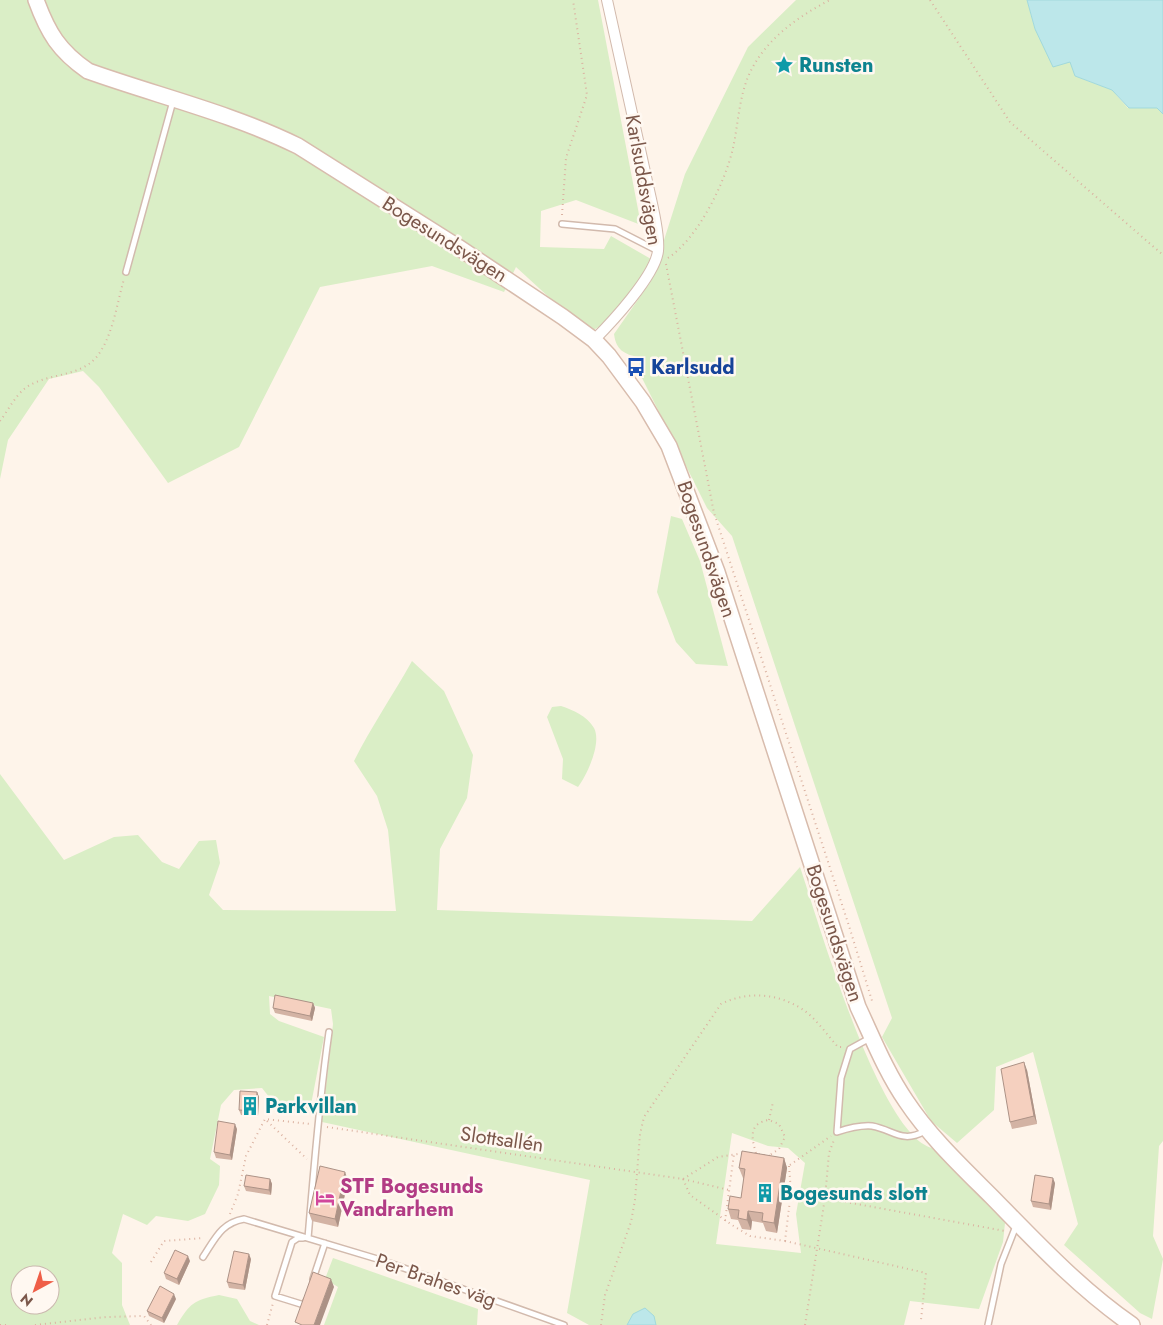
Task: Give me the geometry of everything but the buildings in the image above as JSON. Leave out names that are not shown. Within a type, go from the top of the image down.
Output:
[{"type":"street","name":"Bogesundsvägen","points":[[36,0],[55,41],[68,58],[88,71],[264,129],[298,146],[518,286],[594,340],[621,370],[643,402],[669,446],[684,482],[717,572],[796,817],[869,1030],[894,1083],[928,1130],[1015,1228],[1087,1290],[1132,1325]]},
{"type":"street","name":"Karlsuddsvägen","points":[[594,340],[616,318],[661,255],[649,191],[607,0]]},
{"type":"lane","points":[[126,272],[174,98]]},
{"type":"lane","points":[[562,224],[615,229],[661,255]]},
{"type":"lane","points":[[869,1030],[850,1049],[841,1078],[837,1132],[853,1127],[872,1126],[905,1138],[928,1130]]},
{"type":"lane","points":[[307,1296],[304,1305],[275,1296],[292,1242],[298,1238],[308,1238],[316,1167],[317,1126],[329,1032]]},
{"type":"lane","name":"Per Brahes väg","points":[[203,1257],[218,1234],[231,1221],[244,1219],[384,1261],[564,1325]]},
{"type":"lane","points":[[988,1325],[1001,1264],[1015,1228]]},
{"type":"lane","points":[[310,1287],[325,1243]]},
{"type":"path","points":[[562,224],[566,158],[587,94],[573,0]]},
{"type":"path","points":[[830,0],[793,22],[761,55],[748,77],[730,156],[707,211],[682,247],[661,255],[670,279],[714,513],[871,994],[874,1012],[869,1030]]},
{"type":"path","points":[[930,0],[1010,122],[1163,255]]},
{"type":"path","points":[[0,421],[23,390],[36,383],[89,365],[98,357],[105,343],[126,272]]},
{"type":"path","points":[[602,1325],[605,1294],[631,1222],[640,1134],[644,1117],[720,1004],[734,997],[766,994],[803,1010],[838,1046],[850,1049]]},
{"type":"path","points":[[769,1120],[773,1102]]},
{"type":"path","points":[[151,1262],[164,1241],[185,1241],[218,1234],[235,1206],[246,1156],[265,1119],[276,1127],[316,1167]]},
{"type":"path","name":"Slottsallén","points":[[265,1119],[683,1179],[729,1190]]},
{"type":"path","points":[[756,1152],[751,1137],[752,1132],[757,1125],[769,1120],[779,1124],[784,1137],[779,1149],[770,1156]]},
{"type":"path","points":[[789,1166],[837,1132]]},
{"type":"path","points":[[805,1325],[825,1198],[829,1153],[837,1132]]},
{"type":"path","points":[[776,1159],[756,1152],[718,1156],[683,1179],[690,1195],[725,1221],[750,1236],[785,1241],[926,1273],[921,1320]]},
{"type":"path","points":[[725,1221],[734,1153]]},
{"type":"path","points":[[782,1162],[789,1166]]},
{"type":"path","points":[[785,1241],[791,1192],[789,1166]]},
{"type":"path","points":[[791,1192],[1015,1228]]},
{"type":"path","points":[[267,1325],[275,1296]]},
{"type":"path","points":[[35,1325],[106,1317],[144,1316],[151,1325]]},
{"type":"path","points":[[0,1325],[6,1325]]},
{"type":"green space","points":[[0,0],[598,0],[641,225],[576,200],[541,211],[540,247],[604,249],[611,236],[651,259],[619,310],[591,331],[552,300],[516,267],[504,292],[432,266],[320,287],[239,447],[168,483],[99,387],[83,371],[49,379],[8,440],[0,479]]},
{"type":"green space","points":[[796,0],[1027,0],[1035,29],[1071,62],[1075,76],[1112,90],[1128,108],[1157,108],[1163,114],[1163,1141],[1159,1146],[1153,1236],[1163,1259],[1152,1319],[1140,1313],[1064,1245],[1078,1224],[1033,1052],[996,1067],[994,1110],[957,1143],[931,1121],[882,1037],[892,1018],[732,536],[707,508],[641,376],[638,357],[619,348],[615,339],[614,334],[651,281],[685,174],[748,47]]},
{"type":"green space","points":[[671,516],[682,519],[700,561],[728,666],[696,664],[676,642],[657,592]]},
{"type":"green space","points":[[412,661],[444,691],[473,755],[467,798],[440,849],[437,910],[752,921],[800,867],[853,1022],[872,1067],[892,1106],[912,1134],[932,1148],[994,1207],[1005,1223],[1003,1242],[979,1309],[910,1301],[904,1325],[589,1325],[567,1313],[590,1180],[322,1122],[333,1024],[331,1009],[269,996],[270,1014],[279,1021],[324,1037],[309,1115],[277,1107],[262,1088],[234,1090],[221,1105],[210,1159],[220,1166],[219,1185],[205,1214],[188,1221],[156,1216],[147,1225],[123,1214],[112,1253],[122,1263],[122,1305],[130,1325],[0,1325],[0,774],[64,860],[114,837],[138,835],[162,862],[179,869],[199,841],[216,840],[220,863],[209,895],[223,910],[396,911],[388,830],[377,796],[354,761]],"holes":[[[732,1133],[768,1146],[788,1148],[805,1163],[796,1214],[801,1253],[716,1244]]]},
{"type":"green space","points":[[561,706],[584,717],[594,728],[596,734],[595,750],[592,759],[578,787],[562,779],[563,759],[547,717],[552,707]]},
{"type":"green space","points":[[333,1258],[478,1309],[477,1325],[324,1325],[338,1287],[325,1279]]},
{"type":"green space","points":[[219,1295],[237,1299],[250,1321],[259,1325],[177,1325],[189,1307],[198,1301]]},
{"type":"water","points":[[1027,0],[1163,0],[1163,114],[1157,108],[1129,108],[1112,90],[1075,76],[1070,62],[1053,67],[1035,29]]},
{"type":"water","points":[[645,1308],[654,1316],[656,1325],[627,1325],[633,1314]]},
{"type":"place","name":"Runsten","points":[[784,65]]},
{"type":"place","name":"Karlsudd","points":[[636,367]]},
{"type":"place","name":"Parkvillan","points":[[250,1106]]},
{"type":"place","name":"Bogesunds slott","points":[[765,1193]]},
{"type":"place","name":"STF Bogesunds Vandrarhem","points":[[325,1198]]}]
